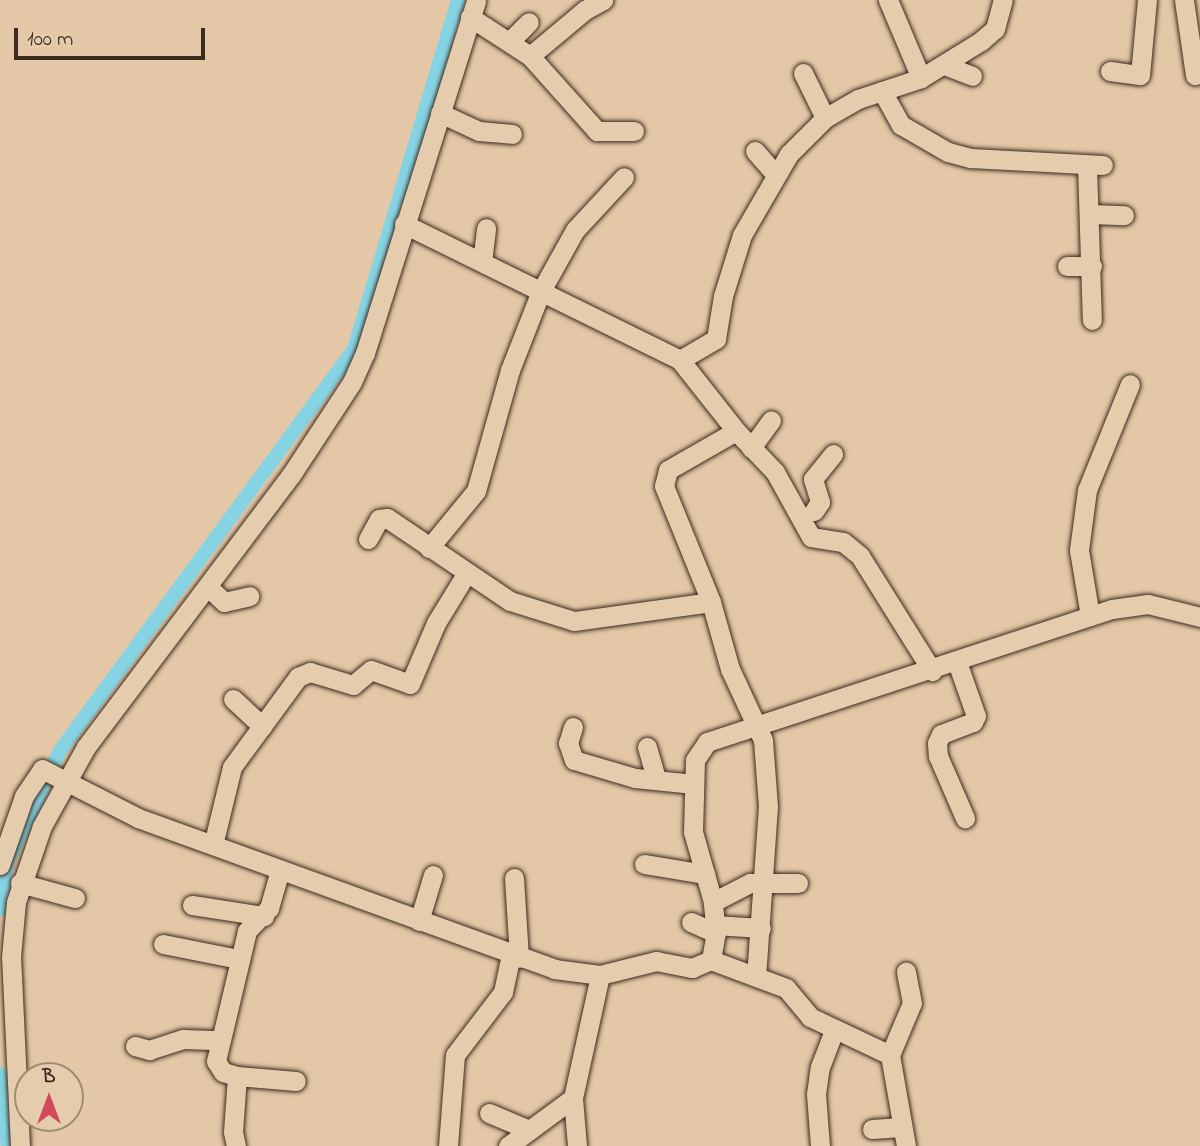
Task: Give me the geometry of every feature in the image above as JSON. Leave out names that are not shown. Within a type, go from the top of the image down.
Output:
[{"type":"street","points":[[530,56],[585,10],[603,0]]},
{"type":"street","points":[[888,0],[921,78]]},
{"type":"street","points":[[680,360],[716,339],[732,263],[774,173],[825,118],[882,91],[921,78],[995,29],[1003,0]]},
{"type":"street","points":[[1110,71],[1140,75],[1147,0]]},
{"type":"street","points":[[1184,0],[1195,75]]},
{"type":"street","points":[[20,1146],[11,957],[20,883],[42,826],[56,777],[86,747],[208,587],[324,429],[352,382],[473,9],[530,56],[597,131],[634,131]]},
{"type":"street","points":[[511,40],[529,22]]},
{"type":"street","points":[[944,65],[972,76]]},
{"type":"street","points":[[803,73],[825,118]]},
{"type":"street","points":[[882,91],[901,125],[948,152],[971,158],[1095,165],[1091,214],[1092,320]]},
{"type":"street","points":[[440,113],[479,131],[512,134]]},
{"type":"street","points":[[755,151],[774,173]]},
{"type":"street","points":[[429,548],[476,491],[510,370],[541,291],[575,230],[624,177]]},
{"type":"street","points":[[1091,214],[1124,215]]},
{"type":"street","points":[[404,224],[680,360],[736,431],[775,472],[808,516],[811,537],[843,542],[860,556],[932,671]]},
{"type":"street","points":[[482,262],[486,229]]},
{"type":"street","points":[[1067,266],[1092,266]]},
{"type":"street","points":[[1090,616],[1079,550],[1087,491],[1130,384]]},
{"type":"street","points":[[751,448],[771,420]]},
{"type":"street","points":[[736,431],[668,470],[664,477],[667,498],[711,602],[730,669],[760,726],[768,806],[766,881],[756,977]]},
{"type":"street","points":[[808,516],[820,502],[813,479],[833,454]]},
{"type":"street","points":[[368,539],[383,517],[510,601],[575,621],[711,602]]},
{"type":"street","points":[[213,845],[232,767],[303,673],[353,685],[371,670],[410,684],[436,623],[466,574]]},
{"type":"street","points":[[208,587],[224,602],[249,596]]},
{"type":"street","points":[[711,960],[715,929],[713,902],[693,832],[695,760],[707,742],[932,671],[1090,616],[1148,604],[1200,617]]},
{"type":"street","points":[[957,662],[976,716],[973,722],[941,734],[937,743],[938,756],[965,818]]},
{"type":"street","points":[[233,699],[262,726]]},
{"type":"street","points":[[573,727],[568,743],[574,760],[613,774],[694,784]]},
{"type":"street","points":[[647,747],[656,779]]},
{"type":"street","points":[[0,865],[33,778],[39,769],[138,818],[571,974],[600,975],[641,961],[692,968],[711,960],[786,988],[810,1017],[890,1055]]},
{"type":"street","points":[[644,864],[705,874]]},
{"type":"street","points":[[280,870],[264,916],[247,931],[219,1040],[218,1067],[237,1076],[296,1082]]},
{"type":"street","points":[[419,921],[433,875]]},
{"type":"street","points":[[448,1146],[448,1050],[503,992],[515,956],[514,878]]},
{"type":"street","points":[[713,902],[735,886],[766,881],[798,883]]},
{"type":"street","points":[[20,883],[75,898]]},
{"type":"street","points":[[192,905],[264,916]]},
{"type":"street","points":[[691,922],[715,929],[761,928]]},
{"type":"street","points":[[163,944],[239,959]]},
{"type":"street","points":[[906,972],[912,1003],[890,1055],[906,1146]]},
{"type":"street","points":[[577,1146],[573,1098],[600,975]]},
{"type":"street","points":[[820,1146],[816,1094],[820,1066],[834,1030]]},
{"type":"street","points":[[135,1046],[149,1050],[183,1039],[219,1040]]},
{"type":"street","points":[[236,1146],[233,1132],[237,1076]]},
{"type":"street","points":[[509,1146],[573,1098]]},
{"type":"street","points":[[489,1113],[529,1130]]},
{"type":"street","points":[[872,1129],[901,1127]]},
{"type":"waterway","points":[[0,909],[7,863],[59,752],[354,349],[458,0]]},
{"type":"waterway","points":[[0,1074],[8,1146]]}]
